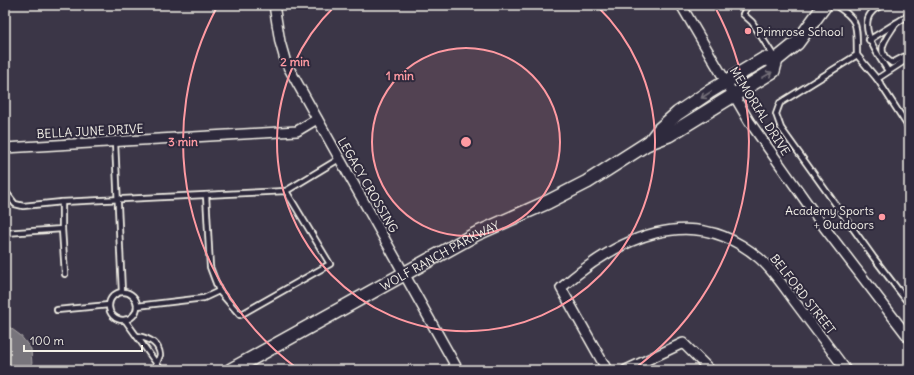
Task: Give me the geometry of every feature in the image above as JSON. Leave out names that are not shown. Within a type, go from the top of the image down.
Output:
[{"type":"street","name":"LEGACY CROSSING","points":[[274,5],[280,42],[286,63],[458,370]]},
{"type":"street","name":"MEMORIAL DRIVE","points":[[681,5],[749,121],[824,227],[909,338]]},
{"type":"street","name":"WOLF RANCH PARKWAY","points":[[231,370],[476,234],[548,202],[587,182],[648,143],[669,135],[733,94],[773,71],[776,60],[797,43],[825,5]]},
{"type":"street","name":"WOLF RANCH PARKWAY","points":[[648,143],[660,129],[678,113],[764,59],[776,60]]},
{"type":"street","name":"BELLA JUNE DRIVE","points":[[5,148],[297,131],[317,119]]},
{"type":"street","name":"BELFORD STREET","points":[[607,370],[561,288],[583,268],[627,242],[645,235],[665,230],[690,228],[715,233],[738,243],[758,257],[773,272],[841,368]]},
{"type":"street","points":[[626,370],[683,343],[710,370]]},
{"type":"lane","points":[[748,5],[743,14],[752,22],[776,60]]},
{"type":"lane","points":[[835,5],[848,13],[856,24],[857,55],[877,79],[909,128]]},
{"type":"lane","points":[[882,5],[871,12],[868,19],[869,40],[888,71]]},
{"type":"lane","points":[[869,40],[909,15]]},
{"type":"lane","points":[[896,23],[884,42],[882,52],[886,59],[892,62],[909,54]]},
{"type":"lane","points":[[857,55],[780,103],[776,114],[781,128],[874,258],[909,304]]},
{"type":"lane","points":[[877,79],[909,58]]},
{"type":"lane","points":[[115,142],[122,292]]},
{"type":"lane","points":[[5,192],[15,204],[23,206],[62,202],[286,191],[339,159]]},
{"type":"lane","points":[[206,195],[210,266],[219,291],[240,315],[330,264],[286,191]]},
{"type":"lane","points":[[62,202],[65,274]]},
{"type":"lane","points":[[5,233],[62,229]]},
{"type":"lane","points":[[137,306],[204,298],[219,291]]},
{"type":"lane","points":[[125,320],[133,315],[137,306],[132,295],[122,292],[112,297],[109,305],[112,314],[125,320],[159,368]]},
{"type":"lane","points":[[57,310],[109,305]]},
{"type":"lane","points":[[137,336],[149,339],[156,346],[160,355],[159,368]]},
{"type":"shaded area","points":[[5,324],[20,335],[31,349],[32,365],[28,370],[24,370],[5,362]]},
{"type":"place","name":"Primrose School","points":[[748,31]]},
{"type":"place","name":"Academy Sports + Outdoors","points":[[882,217]]}]
